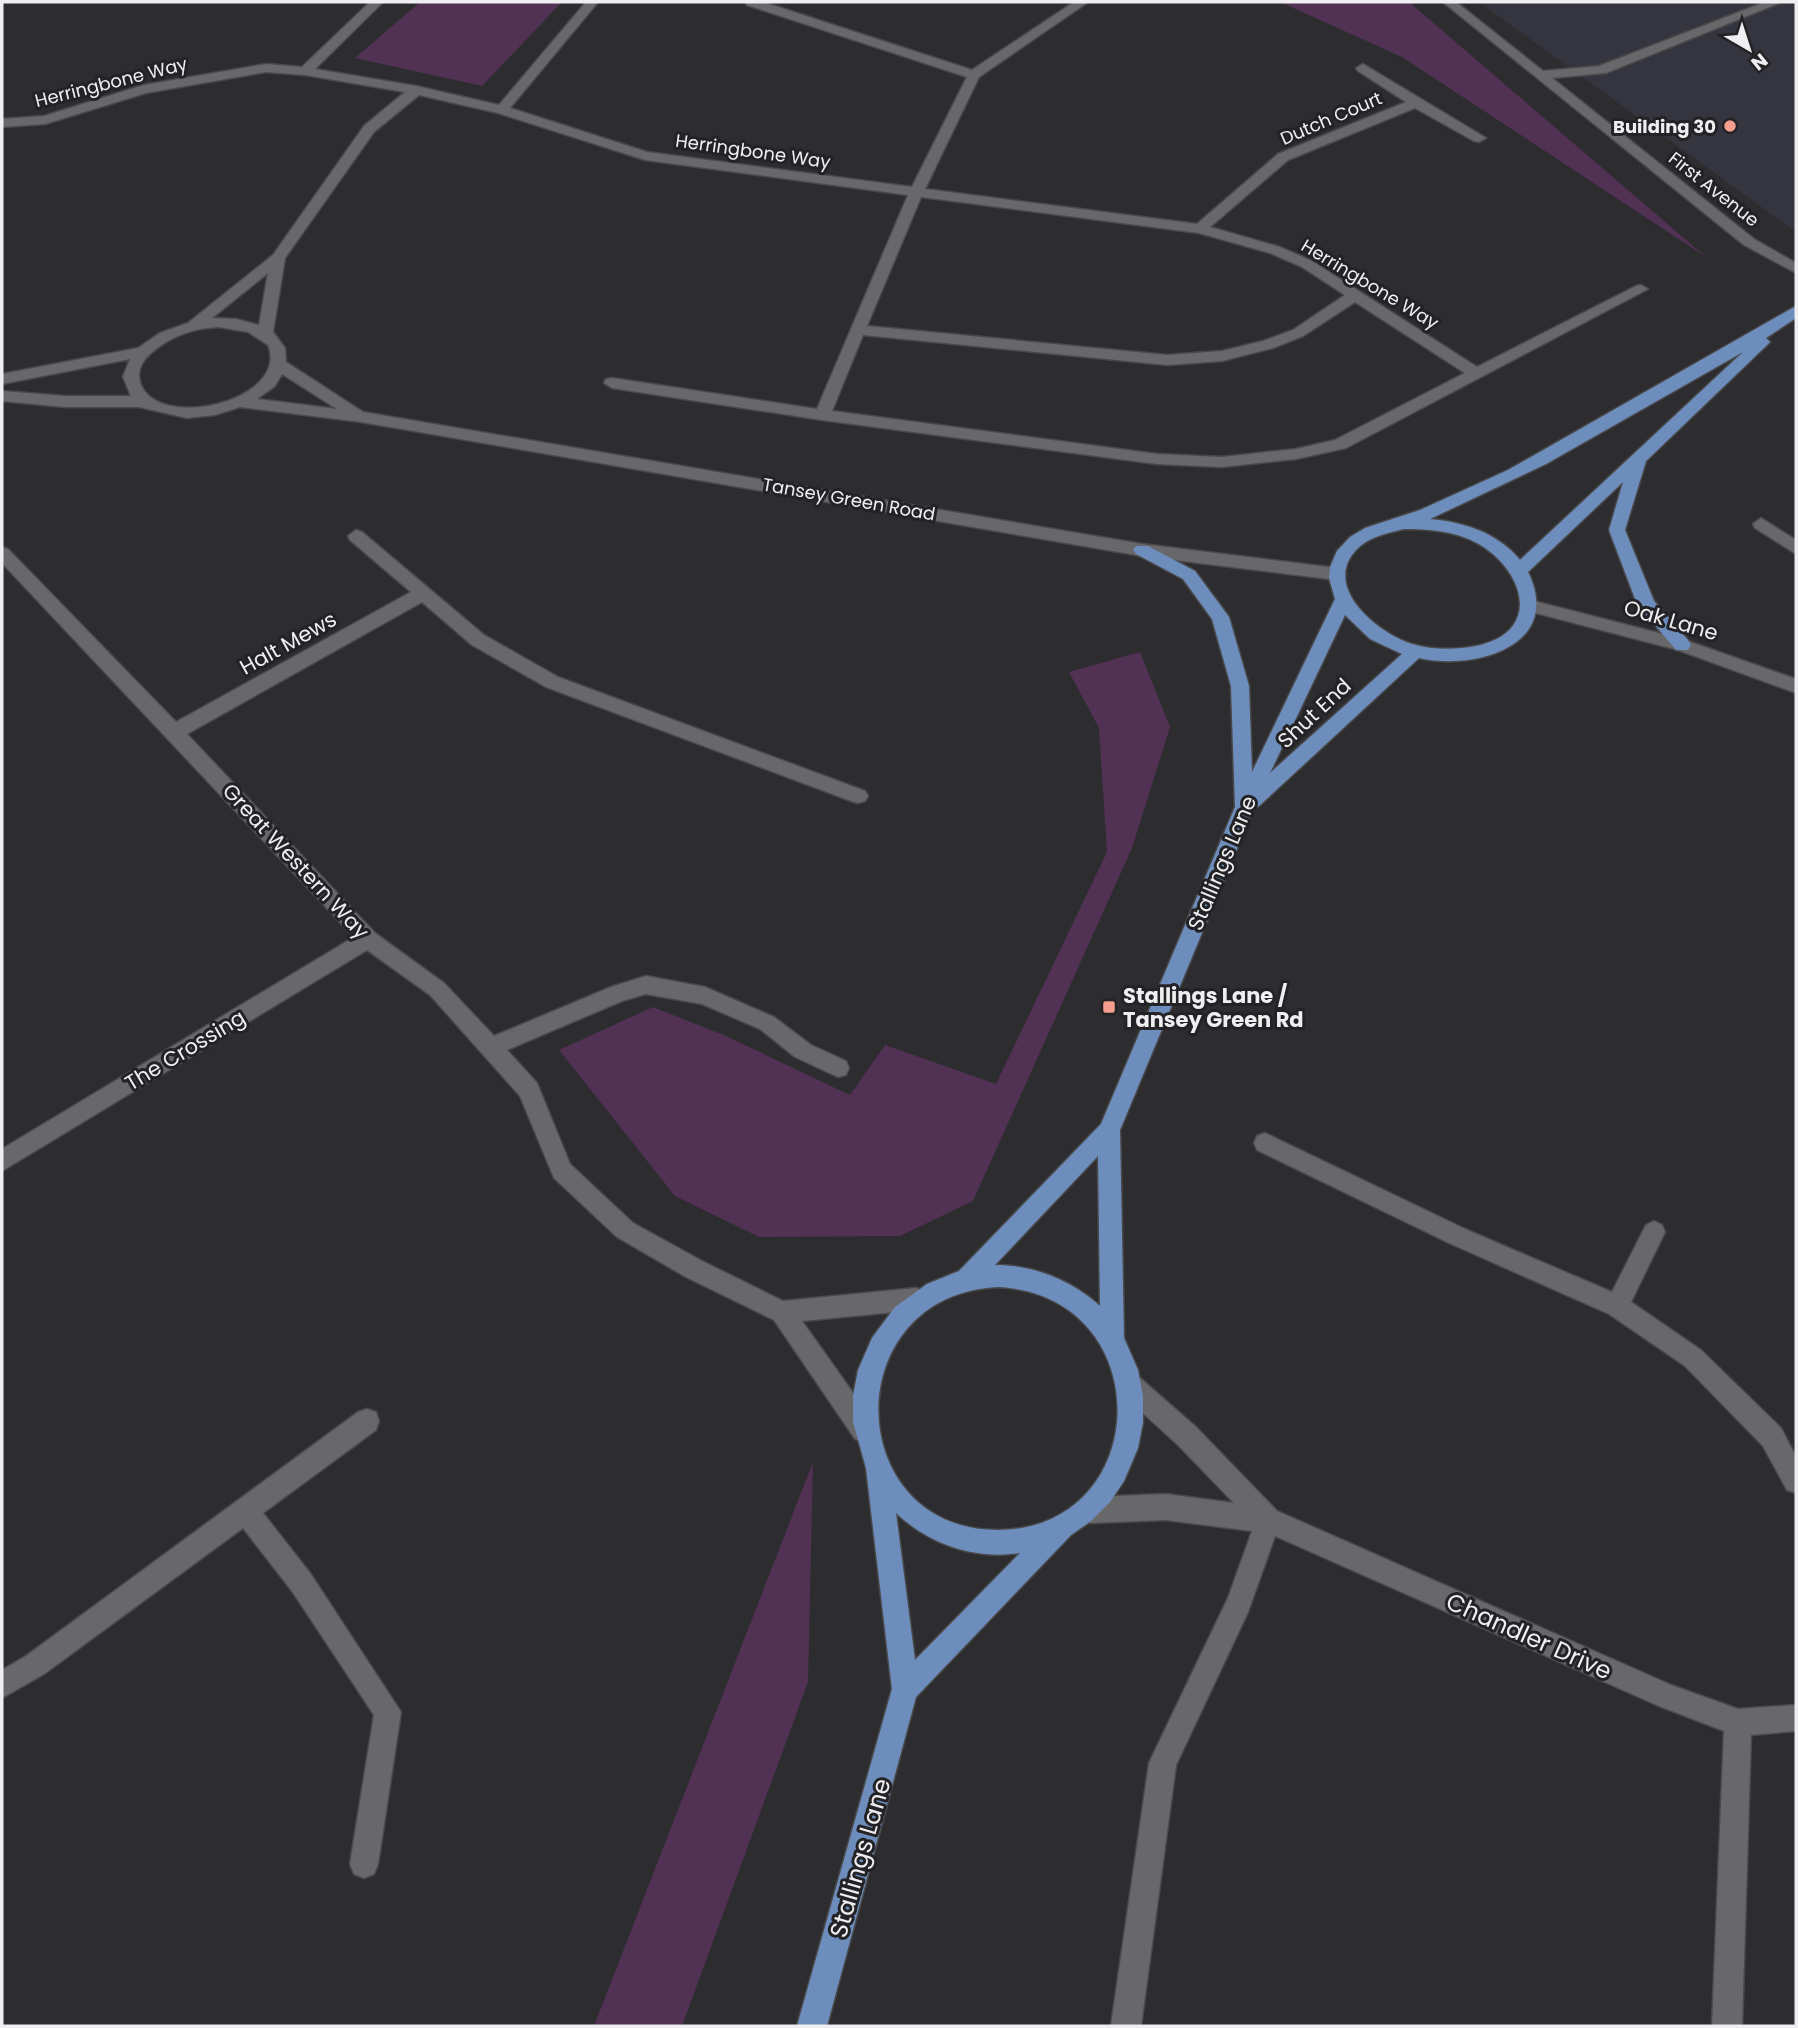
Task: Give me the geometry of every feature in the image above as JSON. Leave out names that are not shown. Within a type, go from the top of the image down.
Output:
[{"type":"main road","points":[[1520,570],[1793,314]]},
{"type":"main road","points":[[1404,523],[1516,475],[1793,314]]},
{"type":"main road","points":[[1639,458],[1617,530],[1646,604],[1682,645]]},
{"type":"main road","points":[[1404,523],[1431,523],[1457,528],[1483,538],[1504,552],[1520,570],[1529,588],[1530,606],[1522,626],[1505,642],[1478,652],[1448,656],[1416,651],[1384,640],[1359,622],[1343,600],[1337,574],[1343,555],[1356,539],[1378,528],[1404,523]]},
{"type":"main road","points":[[1142,550],[1189,575],[1220,617],[1240,686],[1243,810]]},
{"type":"main road","name":"Stallings Lane","points":[[967,1278],[1109,1130],[1243,810],[1343,600]]},
{"type":"main road","name":"Shut End","points":[[1243,810],[1416,651]]},
{"type":"main road","name":"Stallings Lane","points":[[1109,1130],[1112,1341]]},
{"type":"main road","points":[[967,1278],[1023,1278],[1077,1302],[1112,1341],[1131,1386],[1133,1434],[1119,1474],[1090,1510],[1060,1530],[1010,1542],[958,1536],[914,1511],[878,1468],[864,1430],[864,1378],[883,1334],[916,1299],[967,1278]]},
{"type":"main road","name":"Stallings Lane","points":[[813,2026],[905,1689],[878,1468]]},
{"type":"main road","name":"Stallings Lane","points":[[905,1689],[1060,1530]]},
{"type":"street","points":[[304,71],[377,2]]},
{"type":"street","points":[[502,110],[592,2]]},
{"type":"street","points":[[751,2],[974,75]]},
{"type":"street","points":[[822,415],[916,192],[974,75],[1082,2]]},
{"type":"street","points":[[1541,75],[1601,70],[1776,2]]},
{"type":"street","name":"First Avenue","points":[[1454,3],[1749,242],[1796,269]]},
{"type":"street","name":"Herringbone Way","points":[[2,123],[45,120],[144,89],[266,68],[304,71],[416,90],[502,110],[645,156],[1200,229],[1275,250],[1307,264],[1476,373]]},
{"type":"street","points":[[1363,68],[1416,103],[1479,138]]},
{"type":"street","points":[[194,325],[278,258],[369,129],[416,90]]},
{"type":"street","name":"Dutch Court","points":[[1200,229],[1283,157],[1416,103]]},
{"type":"street","points":[[265,333],[278,258]]},
{"type":"street","points":[[612,383],[822,415],[1157,459],[1222,462],[1296,454],[1340,444],[1641,289]]},
{"type":"street","points":[[858,330],[1167,360],[1195,358],[1222,356],[1268,345],[1298,333],[1356,294]]},
{"type":"street","points":[[2,379],[143,352],[174,332],[194,325],[221,323],[246,325],[265,333],[279,352],[278,364]]},
{"type":"street","points":[[143,352],[130,374],[136,395],[146,403]]},
{"type":"street","name":"Tansey Green Road","points":[[2,396],[57,401],[146,403],[161,410],[200,413],[240,402],[266,385],[278,364],[361,417]]},
{"type":"street","name":"Tansey Green Road","points":[[240,402],[361,417],[1142,550],[1337,574]]},
{"type":"street","points":[[1761,524],[1796,548]]},
{"type":"street","points":[[356,536],[478,640],[552,682],[858,796]]},
{"type":"street","name":"Great Western Way","points":[[6,566],[174,732],[368,939],[437,989],[491,1047],[529,1090],[562,1171],[625,1230],[694,1269],[782,1312]]},
{"type":"street","name":"Halt Mews","points":[[174,732],[424,593]]},
{"type":"street","name":"Oak Lane","points":[[1530,606],[1682,645],[1796,686]]},
{"type":"street","name":"The Crossing","points":[[2,1161],[368,939]]},
{"type":"street","points":[[491,1047],[618,993],[646,985],[705,996],[767,1023],[803,1051],[838,1068]]},
{"type":"street","points":[[1265,1143],[1457,1236],[1617,1306],[1693,1358],[1772,1437],[1796,1481]]},
{"type":"street","points":[[1617,1306],[1654,1232]]},
{"type":"street","points":[[864,1430],[782,1312],[916,1299]]},
{"type":"street","name":"Chandler Drive","points":[[1131,1386],[1188,1436],[1268,1520]]},
{"type":"street","points":[[2,1685],[35,1665],[367,1421]]},
{"type":"street","name":"Chandler Drive","points":[[1090,1510],[1166,1507],[1268,1520],[1668,1697],[1738,1722],[1796,1718]]},
{"type":"street","points":[[246,1511],[301,1582],[388,1712],[363,1864]]},
{"type":"street","points":[[1126,2026],[1163,1763],[1239,1603],[1268,1520]]},
{"type":"street","points":[[1727,2026],[1738,1722]]},
{"type":"shaded area","points":[[420,2],[562,2],[482,86],[355,58]]},
{"type":"shaded area","points":[[1280,2],[1409,2],[1706,257],[1402,57]]},
{"type":"shaded area","points":[[1479,2],[1796,2],[1796,228],[1793,230]]},
{"type":"shaded area","points":[[1140,652],[1170,727],[1132,848],[973,1201],[900,1236],[759,1237],[675,1196],[559,1050],[653,1007],[726,1036],[850,1095],[885,1045],[996,1084],[1107,852],[1099,728],[1069,672]]},
{"type":"shaded area","points":[[813,1462],[808,1682],[682,2026],[594,2026]]},
{"type":"place","name":"Building 30","points":[[1730,126]]},
{"type":"place","name":"Stallings Lane / Tansey Green Rd","points":[[1109,1007]]}]
